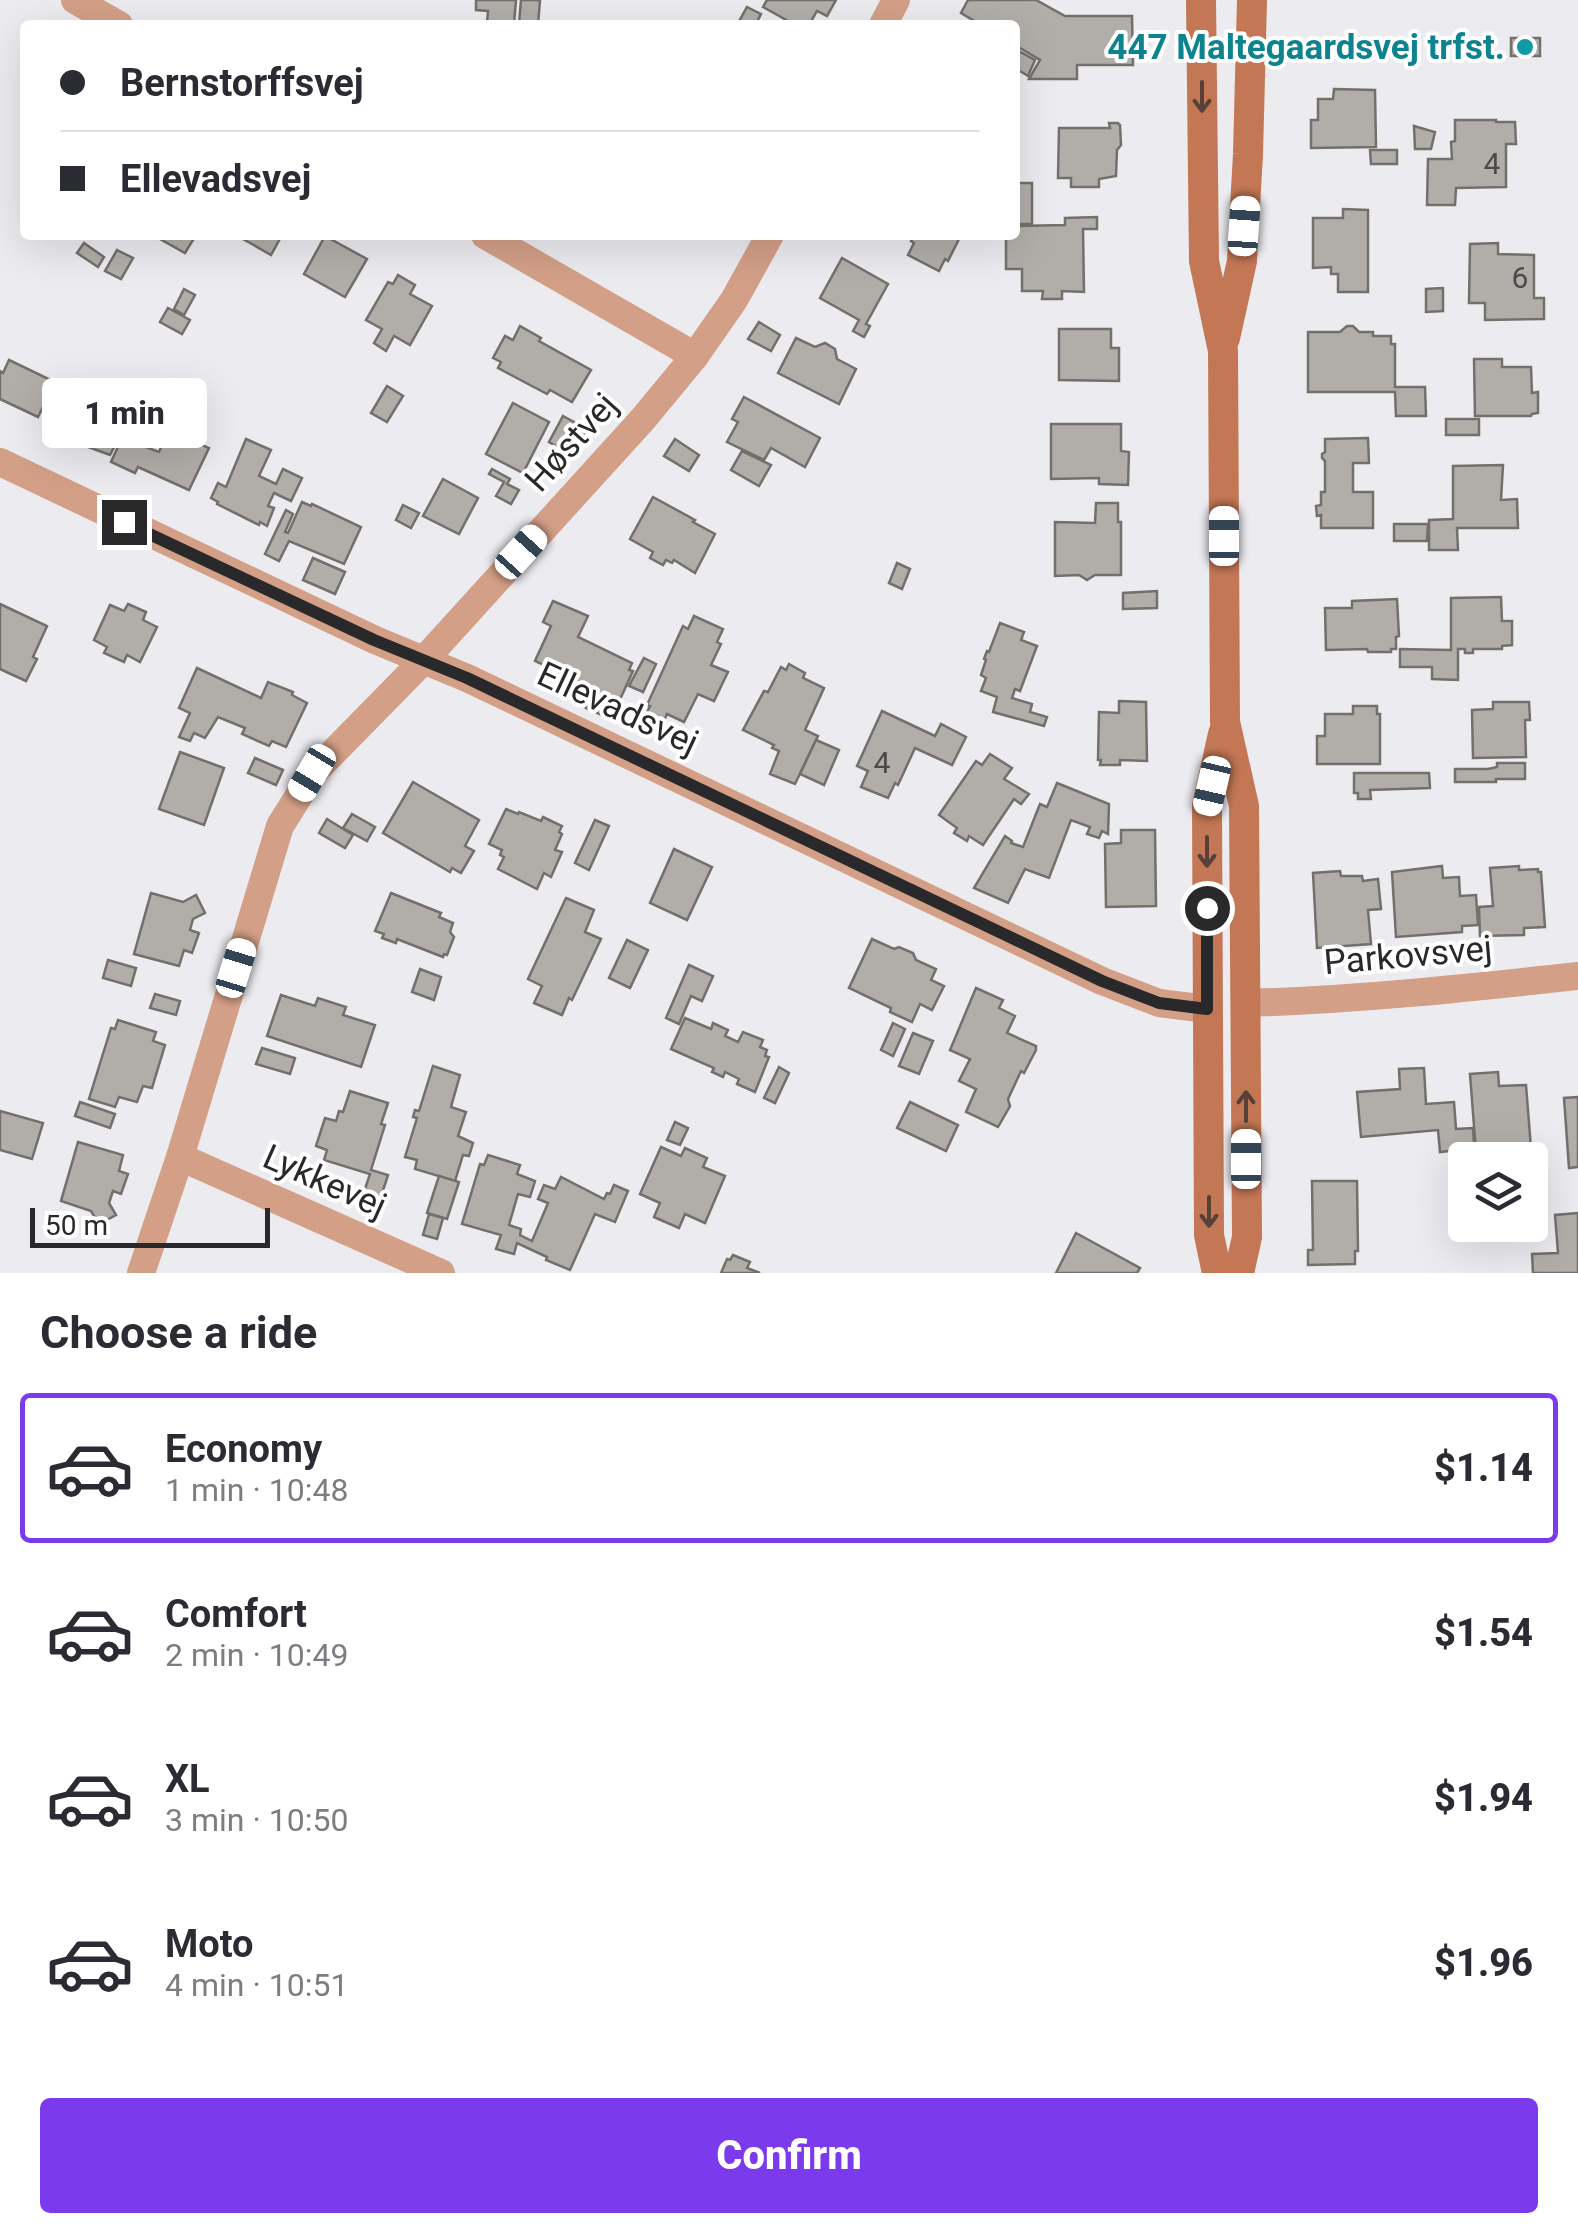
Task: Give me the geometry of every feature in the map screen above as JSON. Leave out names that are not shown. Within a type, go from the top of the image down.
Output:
[{"type":"street","points":[[75,0],[110,20]]},
{"type":"street","points":[[1201,0],[1204,262],[1223,351],[1225,722],[1207,806],[1209,1236],[1217,1273]]},
{"type":"street","points":[[1223,351],[1242,262],[1252,0]]},
{"type":"street","points":[[494,240],[695,356]]},
{"type":"street","name":"Høstvej","points":[[141,1273],[180,1158],[280,826],[312,773],[424,660],[643,419],[695,356],[734,300],[767,240]]},
{"type":"street","name":"Ellevadsvej","points":[[0,462],[374,640],[467,678],[799,834],[1102,981],[1159,1003],[1207,1009]]},
{"type":"street","points":[[1225,722],[1244,806],[1246,1237],[1239,1273]]},
{"type":"street","name":"Parkovsvej","points":[[1245,1003],[1360,998],[1578,976]]},
{"type":"street","name":"Lykkevej","points":[[180,1158],[441,1273]]},
{"type":"building","points":[[476,0],[516,0],[514,20],[487,20],[488,11],[476,10]]},
{"type":"building","points":[[521,0],[540,0],[538,20],[519,20]]},
{"type":"building","points":[[767,0],[836,0],[827,16],[817,11],[812,20],[786,20],[763,7]]},
{"type":"building","points":[[968,0],[1036,0],[1065,16],[1132,16],[1133,65],[1077,65],[1077,79],[1029,79],[1040,60],[1020,48],[1020,20],[973,20],[961,13]]},
{"type":"building","points":[[747,7],[761,14],[758,20],[740,20]]},
{"type":"building","name":"447 Maltegaardsvej trfst.","points":[[1511,38],[1540,38],[1540,56],[1511,56]]},
{"type":"building","points":[[1020,52],[1035,60],[1028,76],[1020,71]]},
{"type":"building","points":[[1334,89],[1375,90],[1376,147],[1311,148],[1311,120],[1318,120],[1318,99],[1333,99]]},
{"type":"building","points":[[1455,120],[1515,122],[1516,144],[1506,144],[1506,187],[1456,188],[1455,205],[1427,205],[1428,159],[1452,159]]},
{"type":"building","points":[[1109,123],[1120,125],[1116,176],[1099,179],[1099,187],[1071,187],[1071,178],[1058,178],[1059,128],[1110,128]]},
{"type":"building","points":[[1414,126],[1435,132],[1431,149],[1415,149]]},
{"type":"building","points":[[1370,150],[1397,150],[1397,164],[1371,164]]},
{"type":"building","points":[[1020,183],[1032,183],[1032,224],[1020,224]]},
{"type":"building","points":[[1343,209],[1368,210],[1368,292],[1338,292],[1338,274],[1331,274],[1331,267],[1313,268],[1313,218],[1343,218]]},
{"type":"building","points":[[1097,217],[1097,229],[1083,229],[1084,292],[1062,291],[1062,299],[1042,299],[1043,291],[1022,291],[1022,269],[1006,269],[1006,240],[1020,240],[1020,226],[1065,225],[1065,218]]},
{"type":"building","points":[[162,240],[193,240],[185,253]]},
{"type":"building","points":[[245,240],[279,240],[271,255]]},
{"type":"building","points":[[323,240],[332,240],[367,259],[345,297],[304,274]]},
{"type":"building","points":[[958,240],[939,271],[908,255],[914,243],[911,241]]},
{"type":"building","points":[[84,243],[104,257],[98,267],[77,253]]},
{"type":"building","points":[[1498,243],[1498,254],[1534,255],[1534,298],[1544,298],[1544,319],[1485,320],[1485,303],[1469,303],[1470,244]]},
{"type":"building","points":[[117,250],[133,258],[121,279],[105,271]]},
{"type":"building","points":[[842,258],[888,284],[866,324],[870,326],[864,337],[853,331],[859,320],[820,298]]},
{"type":"building","points":[[398,275],[415,285],[410,294],[432,306],[410,345],[394,336],[386,351],[374,343],[382,329],[366,320],[388,282],[393,284]]},
{"type":"building","points":[[1443,288],[1443,311],[1426,312],[1426,289]]},
{"type":"building","points":[[184,289],[195,295],[184,315],[174,309]]},
{"type":"building","points":[[168,308],[190,320],[182,334],[160,322]]},
{"type":"building","points":[[759,322],[780,335],[771,351],[748,339]]},
{"type":"building","points":[[520,326],[591,370],[572,402],[550,390],[547,394],[498,368],[501,362],[493,358],[505,336],[513,340]]},
{"type":"building","points":[[1347,326],[1359,332],[1373,332],[1373,336],[1391,336],[1391,344],[1395,344],[1395,387],[1425,387],[1426,416],[1396,416],[1395,392],[1308,392],[1308,332],[1340,332]]},
{"type":"building","points":[[1059,329],[1111,329],[1111,348],[1119,348],[1119,381],[1059,380]]},
{"type":"building","points":[[796,338],[815,347],[825,343],[835,349],[837,359],[856,369],[839,404],[778,373]]},
{"type":"building","points":[[1474,359],[1502,359],[1502,367],[1531,367],[1532,393],[1538,392],[1538,413],[1475,416]]},
{"type":"building","points":[[9,360],[55,382],[38,417],[0,399],[0,371],[3,373]]},
{"type":"building","points":[[387,386],[403,396],[387,422],[371,413]]},
{"type":"building","points":[[91,396],[132,413],[110,455],[88,447],[91,434],[82,429],[80,435],[59,425],[68,411],[79,416]]},
{"type":"building","points":[[744,397],[820,438],[805,467],[771,448],[764,460],[727,442],[738,422],[732,419]]},
{"type":"building","points":[[171,402],[195,414],[190,424],[197,426],[191,440],[209,448],[189,490],[138,467],[135,473],[111,462],[122,438],[159,452],[168,432],[160,427]]},
{"type":"building","points":[[513,403],[549,422],[523,473],[486,454]]},
{"type":"building","points":[[145,412],[156,416],[147,438],[136,434]]},
{"type":"building","points":[[563,416],[587,429],[573,456],[549,442]]},
{"type":"building","points":[[1446,419],[1479,419],[1479,435],[1446,435]]},
{"type":"building","points":[[1051,424],[1121,424],[1121,451],[1129,452],[1128,485],[1099,484],[1099,478],[1051,479]]},
{"type":"building","points":[[1368,438],[1369,463],[1353,463],[1353,492],[1373,492],[1373,528],[1321,528],[1316,506],[1321,505],[1321,492],[1325,492],[1325,439]]},
{"type":"building","points":[[246,439],[271,450],[259,476],[276,484],[283,469],[302,478],[291,501],[274,493],[268,506],[274,508],[267,526],[211,498],[218,483],[226,487]]},
{"type":"building","points":[[675,439],[699,455],[689,471],[664,456]]},
{"type":"building","points":[[742,451],[771,465],[759,486],[731,470]]},
{"type":"building","points":[[1503,465],[1501,500],[1517,499],[1518,528],[1457,528],[1458,550],[1429,550],[1429,520],[1453,519],[1453,466]]},
{"type":"building","points":[[492,469],[510,479],[507,484],[519,490],[511,504],[496,496],[504,482],[489,474]]},
{"type":"building","points":[[443,479],[478,498],[459,534],[423,516]]},
{"type":"building","points":[[653,497],[715,534],[695,573],[674,560],[666,560],[663,565],[650,558],[653,552],[630,539]]},
{"type":"building","points":[[302,502],[361,527],[344,564],[289,541],[279,561],[265,554],[286,510],[293,514],[285,532],[288,533]]},
{"type":"building","points":[[1096,503],[1118,503],[1121,575],[1095,575],[1087,580],[1079,575],[1055,576],[1055,522],[1095,523]]},
{"type":"building","points":[[403,505],[419,513],[411,528],[396,520]]},
{"type":"building","points":[[1394,524],[1428,524],[1427,541],[1394,541]]},
{"type":"building","points":[[313,558],[345,572],[335,594],[303,580]]},
{"type":"building","points":[[897,563],[910,569],[902,589],[889,583]]},
{"type":"building","points":[[1157,591],[1157,608],[1123,609],[1123,593]]},
{"type":"building","points":[[1501,597],[1502,621],[1512,621],[1512,645],[1473,649],[1473,653],[1458,649],[1458,680],[1432,679],[1432,667],[1400,667],[1400,649],[1451,650],[1451,598]]},
{"type":"building","points":[[1397,599],[1396,649],[1326,650],[1325,608],[1352,608],[1352,601]]},
{"type":"building","points":[[553,601],[588,616],[578,637],[632,663],[629,670],[633,671],[611,719],[586,708],[595,689],[560,672],[558,677],[535,661],[551,626],[543,622]]},
{"type":"building","points":[[0,604],[47,626],[26,681],[0,669]]},
{"type":"building","points":[[128,604],[146,612],[143,620],[157,627],[140,662],[127,655],[124,662],[104,653],[107,647],[94,640],[110,605],[124,611]]},
{"type":"building","points":[[694,616],[723,629],[711,665],[728,672],[714,701],[698,694],[684,722],[667,714],[659,733],[641,725],[683,626],[688,629]]},
{"type":"building","points":[[1000,623],[1024,632],[1021,640],[1037,646],[1020,691],[1015,689],[1012,698],[1032,704],[1030,712],[1047,717],[1044,726],[993,712],[997,697],[981,691],[986,678],[981,675],[984,659]]},
{"type":"building","points":[[644,658],[656,664],[643,692],[629,686]]},
{"type":"building","points":[[789,664],[805,673],[803,678],[824,688],[805,730],[818,736],[795,784],[770,774],[779,751],[772,748],[774,745],[743,730],[764,691],[768,692],[781,667],[786,670]]},
{"type":"building","points":[[197,668],[261,698],[268,682],[293,692],[307,703],[286,747],[272,741],[269,746],[242,734],[245,728],[218,717],[205,738],[194,733],[190,741],[179,737],[190,713],[179,708]]},
{"type":"building","points":[[1119,701],[1146,702],[1147,761],[1120,760],[1120,765],[1100,765],[1099,712],[1119,713]]},
{"type":"building","points":[[1493,702],[1529,702],[1530,720],[1525,720],[1526,757],[1473,758],[1472,710],[1493,709]]},
{"type":"building","points":[[1353,706],[1377,706],[1380,764],[1317,764],[1317,736],[1325,736],[1325,714],[1353,714]]},
{"type":"building","points":[[882,711],[935,736],[941,724],[966,737],[952,765],[915,748],[888,798],[861,787],[868,771],[857,766]]},
{"type":"building","points":[[816,740],[839,750],[824,785],[800,774]]},
{"type":"building","points":[[180,752],[224,768],[204,825],[159,809]]},
{"type":"building","points":[[990,754],[1012,768],[1004,779],[1029,794],[1021,804],[1014,799],[983,845],[954,833],[957,828],[939,815],[976,761],[982,765]]},
{"type":"building","points":[[255,758],[283,770],[276,785],[248,773]]},
{"type":"building","points":[[1497,763],[1525,763],[1525,779],[1455,782],[1455,769],[1488,769],[1497,767]]},
{"type":"building","points":[[1354,773],[1429,773],[1430,788],[1370,790],[1371,799],[1358,799],[1358,793],[1354,793]]},
{"type":"building","points":[[413,782],[479,820],[465,846],[474,851],[461,873],[452,868],[450,872],[383,833]]},
{"type":"building","points":[[1057,783],[1109,804],[1108,834],[1102,831],[1099,838],[1087,834],[1090,827],[1071,820],[1049,878],[1025,869],[1008,903],[974,888],[1005,836],[1023,847],[1040,804],[1047,807]]},
{"type":"building","points":[[506,809],[541,821],[543,817],[562,826],[555,850],[562,852],[551,877],[544,873],[537,889],[498,869],[504,857],[500,855],[502,850],[489,844]]},
{"type":"building","points":[[352,814],[375,827],[367,841],[343,828]]},
{"type":"building","points":[[327,819],[353,835],[345,848],[319,833]]},
{"type":"building","points":[[595,820],[609,826],[589,870],[575,863]]},
{"type":"building","points":[[1121,830],[1155,830],[1156,906],[1106,907],[1105,844],[1121,843]]},
{"type":"building","points":[[674,849],[712,867],[687,920],[650,903]]},
{"type":"building","points":[[1442,866],[1443,878],[1459,877],[1460,896],[1476,895],[1478,925],[1462,926],[1462,932],[1396,937],[1392,872]]},
{"type":"building","points":[[1519,866],[1519,870],[1541,872],[1545,927],[1524,928],[1524,935],[1480,936],[1479,907],[1493,906],[1490,868]]},
{"type":"building","points":[[1340,871],[1341,876],[1362,876],[1363,881],[1378,879],[1381,909],[1368,910],[1371,944],[1317,948],[1313,873]]},
{"type":"building","points":[[151,893],[183,902],[196,895],[205,913],[193,919],[190,930],[199,933],[192,953],[184,950],[179,966],[134,954]]},
{"type":"building","points":[[391,893],[441,913],[439,917],[453,923],[450,932],[454,937],[447,955],[443,957],[397,939],[396,943],[375,931]]},
{"type":"building","points":[[566,898],[594,910],[585,932],[601,939],[562,1015],[534,1003],[542,986],[528,979]]},
{"type":"building","points":[[872,939],[913,953],[916,960],[936,969],[931,980],[944,986],[932,1010],[920,1004],[912,1022],[849,988]]},
{"type":"building","points":[[627,940],[648,950],[630,988],[609,978]]},
{"type":"building","points":[[108,960],[136,968],[131,986],[103,978]]},
{"type":"building","points":[[689,965],[713,976],[702,1001],[691,996],[679,1024],[666,1018]]},
{"type":"building","points":[[420,969],[441,977],[434,1000],[412,992]]},
{"type":"building","points":[[976,988],[1003,1000],[999,1008],[1015,1016],[1007,1033],[1036,1046],[998,1127],[966,1112],[976,1089],[959,1081],[970,1059],[950,1050]]},
{"type":"building","points":[[155,994],[180,1001],[176,1015],[150,1008]]},
{"type":"building","points":[[281,995],[315,1006],[318,998],[346,1007],[343,1015],[375,1025],[361,1067],[267,1036]]},
{"type":"building","points":[[685,1018],[711,1029],[713,1023],[728,1030],[725,1036],[738,1042],[743,1032],[763,1040],[760,1047],[767,1050],[765,1056],[769,1057],[755,1092],[737,1084],[739,1079],[725,1072],[723,1077],[712,1072],[714,1068],[671,1049]]},
{"type":"building","points":[[118,1020],[156,1032],[153,1041],[165,1045],[152,1088],[143,1086],[137,1102],[119,1097],[115,1107],[89,1099],[111,1028],[115,1029]]},
{"type":"building","points":[[893,1023],[905,1029],[893,1056],[881,1050]]},
{"type":"building","points":[[913,1033],[933,1041],[919,1074],[899,1066]]},
{"type":"building","points":[[262,1048],[295,1058],[290,1074],[256,1064]]},
{"type":"building","points":[[433,1066],[460,1075],[451,1107],[466,1112],[458,1136],[473,1143],[469,1156],[463,1155],[455,1181],[415,1169],[417,1160],[405,1157],[417,1118],[413,1117],[415,1110],[419,1111]]},
{"type":"building","points":[[779,1067],[789,1073],[775,1103],[764,1098]]},
{"type":"building","points":[[1424,1068],[1426,1104],[1454,1102],[1456,1129],[1473,1128],[1474,1142],[1448,1142],[1448,1151],[1440,1152],[1438,1130],[1361,1137],[1357,1092],[1400,1089],[1399,1069]]},
{"type":"building","points":[[1498,1072],[1499,1086],[1526,1085],[1531,1142],[1475,1142],[1470,1074]]},
{"type":"building","points":[[350,1091],[388,1103],[371,1170],[388,1175],[375,1215],[358,1210],[370,1174],[324,1160],[327,1150],[316,1146],[325,1118],[336,1121]]},
{"type":"building","points":[[1578,1097],[1578,1167],[1569,1168],[1564,1098]]},
{"type":"building","points":[[80,1102],[115,1114],[110,1128],[75,1116]]},
{"type":"building","points":[[910,1102],[958,1125],[946,1151],[897,1128]]},
{"type":"building","points":[[0,1111],[43,1123],[32,1159],[0,1150]]},
{"type":"building","points":[[675,1122],[688,1128],[680,1145],[667,1140]]},
{"type":"building","points":[[78,1142],[123,1155],[119,1171],[128,1174],[121,1194],[113,1191],[109,1203],[116,1215],[99,1224],[91,1211],[61,1201]]},
{"type":"building","points":[[661,1147],[681,1156],[685,1148],[707,1158],[703,1167],[725,1176],[705,1223],[685,1214],[679,1228],[654,1217],[660,1203],[640,1194]]},
{"type":"building","points":[[488,1155],[520,1165],[517,1174],[535,1181],[530,1197],[518,1194],[509,1225],[521,1229],[520,1235],[532,1241],[548,1203],[538,1199],[544,1185],[555,1189],[561,1177],[604,1199],[614,1185],[628,1191],[615,1222],[595,1214],[570,1270],[517,1243],[514,1254],[496,1249],[501,1235],[462,1224],[480,1164],[484,1165]]},
{"type":"building","points":[[439,1176],[459,1182],[447,1219],[427,1213]]},
{"type":"building","points":[[1312,1181],[1357,1181],[1355,1264],[1308,1265],[1308,1250],[1313,1250]]},
{"type":"building","points":[[1578,1213],[1578,1273],[1533,1273],[1532,1254],[1558,1253],[1555,1215]]},
{"type":"building","points":[[429,1214],[443,1218],[437,1239],[423,1235]]},
{"type":"building","points":[[1076,1233],[1140,1268],[1137,1273],[1056,1273]]},
{"type":"building","points":[[733,1255],[750,1262],[747,1268],[760,1273],[721,1273]]},
{"type":"place","name":"447 Maltegaardsvej trfst.","points":[[1525,47]]},
{"type":"route","points":[[124,522],[374,640],[467,678],[995,931],[1142,997],[1178,1007],[1207,1009],[1207,908]]}]
